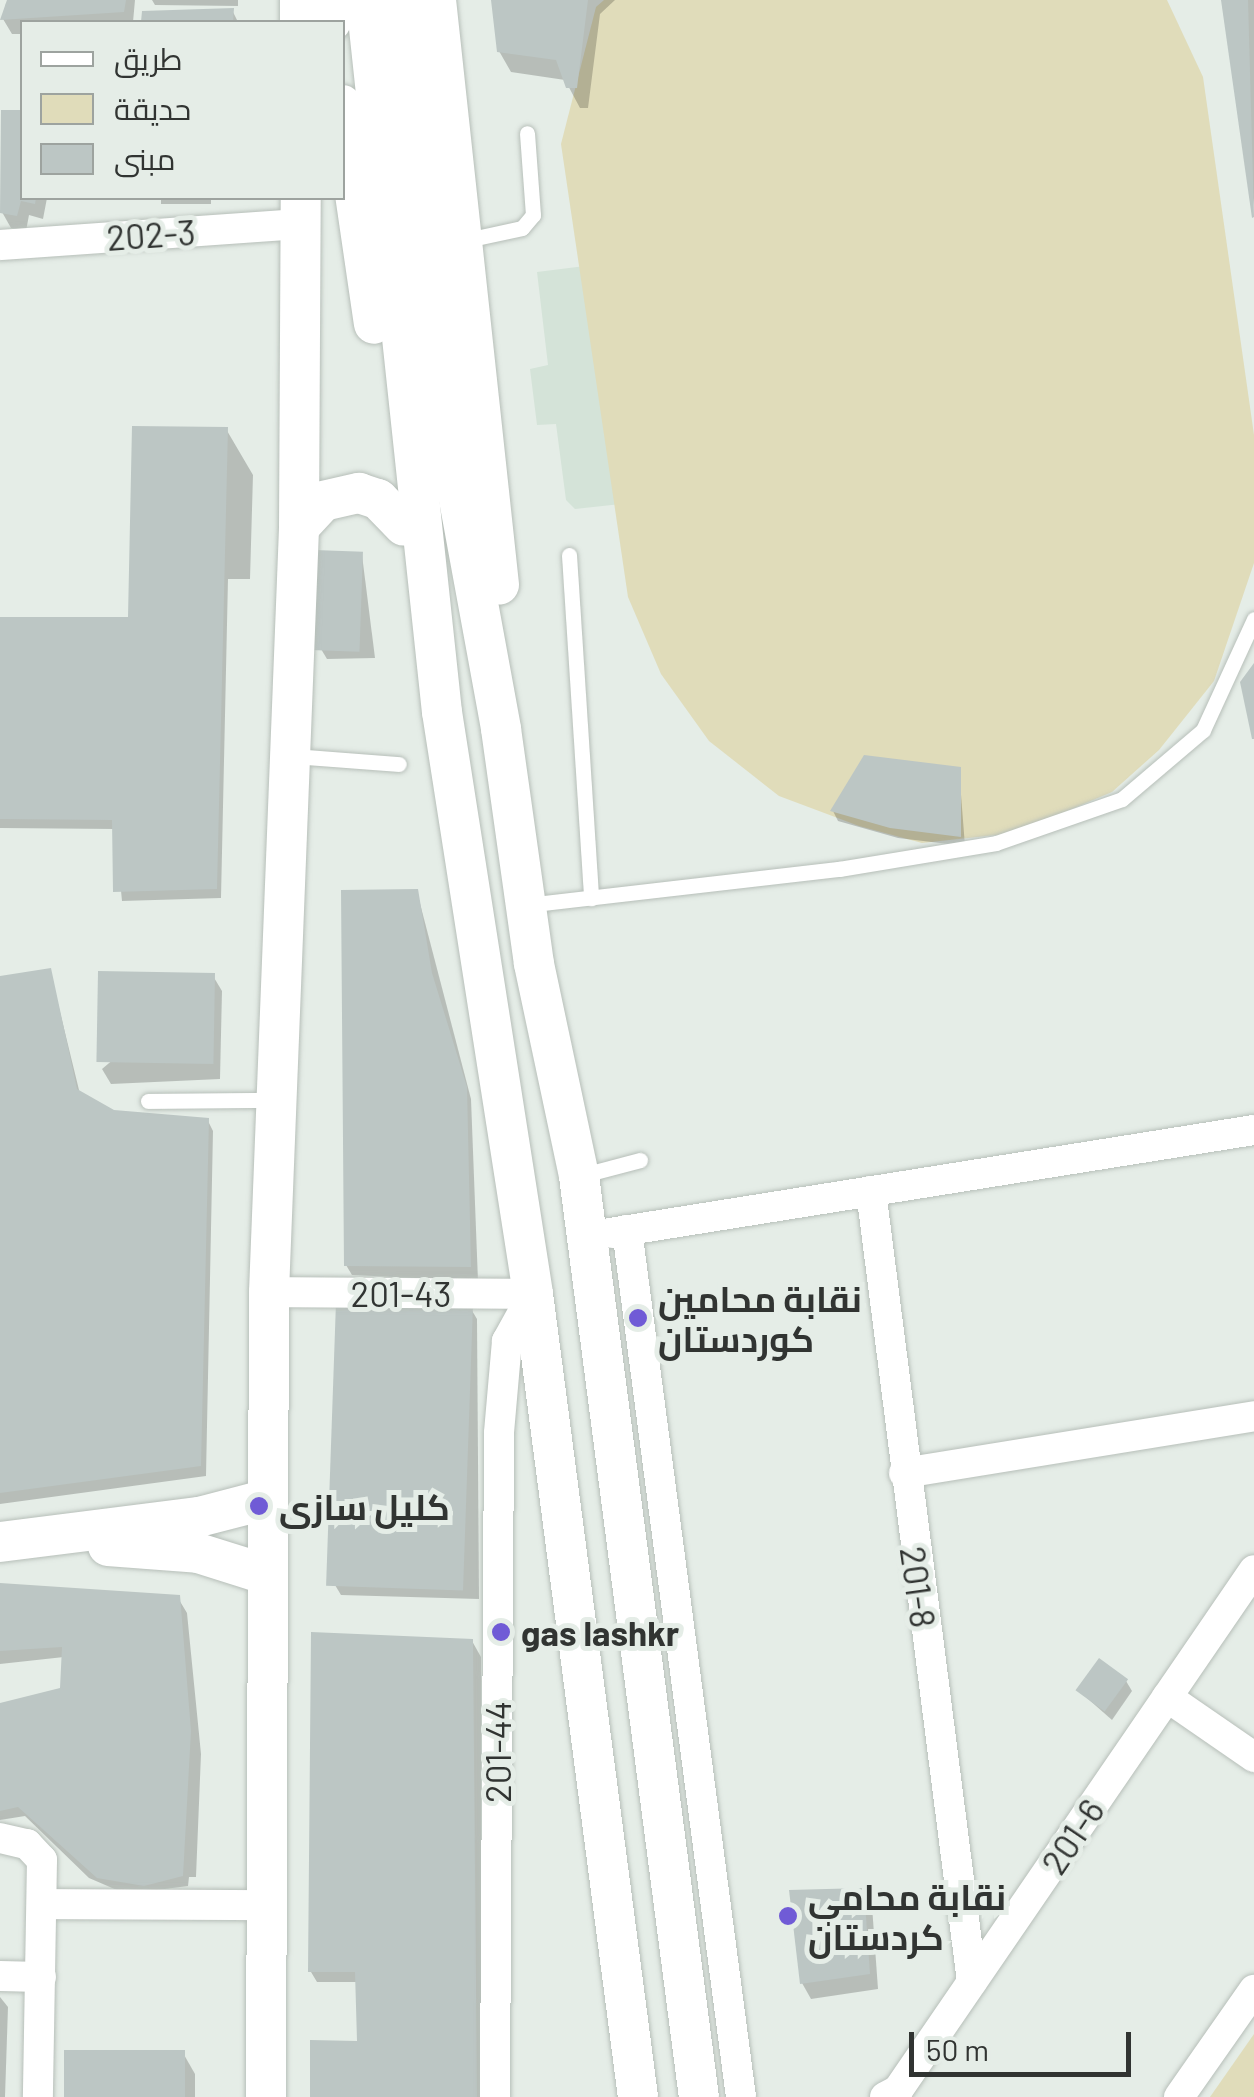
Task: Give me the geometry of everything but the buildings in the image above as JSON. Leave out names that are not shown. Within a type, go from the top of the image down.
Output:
[{"type":"main road","points":[[366,0],[442,712]]},
{"type":"main road","points":[[401,0],[449,445],[501,729],[526,905],[579,1176],[607,1233],[658,1786],[699,2097]]},
{"type":"main road","points":[[436,0],[498,581],[501,729]]},
{"type":"main road","points":[[345,125],[404,526],[442,712],[533,1294],[638,2097]]},
{"type":"main road","points":[[266,2097],[270,1292],[299,527],[302,211]]},
{"type":"main road","points":[[299,527],[323,501],[360,494],[378,499],[404,526]]},
{"type":"main road","points":[[12,1540],[199,1517],[268,1499]]},
{"type":"main road","points":[[12,1540],[198,1553],[268,1575]]},
{"type":"main road","points":[[598,1794],[658,1786]]},
{"type":"street","name":"202-3","points":[[0,244],[302,211]]},
{"type":"street","points":[[741,2097],[607,1233],[1254,1130]]},
{"type":"street","name":"201-8","points":[[871,1191],[972,1982]]},
{"type":"street","name":"201-43","points":[[270,1292],[533,1294]]},
{"type":"street","name":"201-44","points":[[495,2097],[499,1433],[507,1341],[533,1294]]},
{"type":"street","points":[[904,1473],[1254,1416]]},
{"type":"street","name":"201-6","points":[[885,2097],[898,2090],[1254,1570]]},
{"type":"street","points":[[1167,1697],[1254,1757]]},
{"type":"street","points":[[0,1838],[27,1844],[42,1860],[38,2097]]},
{"type":"street","points":[[42,1904],[266,1905]]},
{"type":"street","points":[[0,1976],[41,1978]]},
{"type":"street","points":[[1179,2097],[1254,1990]]},
{"type":"lane","points":[[462,240],[522,228],[533,215],[527,132]]},
{"type":"lane","points":[[569,555],[590,898]]},
{"type":"lane","points":[[526,905],[996,843],[1122,799],[1203,730],[1254,619]]},
{"type":"lane","points":[[290,756],[399,764]]},
{"type":"lane","points":[[148,1101],[277,1100]]},
{"type":"lane","points":[[579,1176],[640,1160]]},
{"type":"shaded area","points":[[601,264],[630,503],[575,509],[566,500],[556,424],[537,425],[530,369],[548,365],[537,272]]},
{"type":"green space","points":[[604,0],[1167,0],[1203,77],[1254,435],[1254,563],[1214,681],[1159,750],[1112,792],[1015,833],[922,843],[859,826],[779,796],[709,741],[661,674],[628,597],[561,144],[596,7]]},
{"type":"green space","points":[[1254,2034],[1254,2097],[1210,2097]]},
{"type":"place","name":"نقابة محامين كوردستان","points":[[638,1318]]},
{"type":"place","name":"کلیل سازی","points":[[259,1506]]},
{"type":"place","name":"gas lashkr","points":[[501,1632]]},
{"type":"place","name":"نقابة محامي كردستان","points":[[788,1916]]}]
